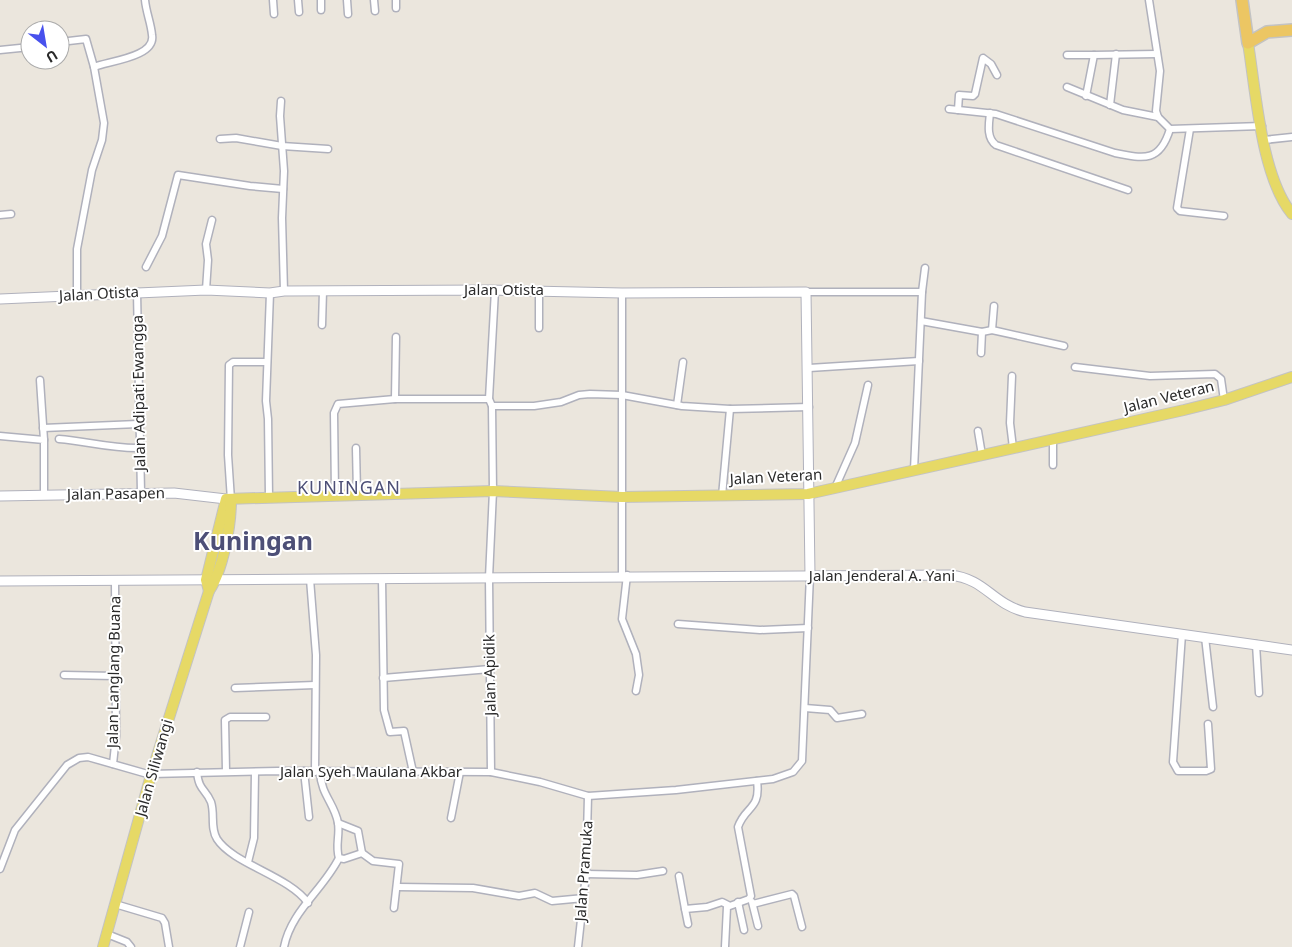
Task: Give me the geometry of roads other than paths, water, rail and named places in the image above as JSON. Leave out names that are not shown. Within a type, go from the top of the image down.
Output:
[{"type":"highway","points":[[1242,0],[1248,44],[1267,32]]},
{"type":"highway","points":[[1246,24],[1267,32],[1292,30]]},
{"type":"main road","points":[[1248,44],[1264,140],[1279,194],[1292,214]]},
{"type":"main road","name":"Jalan Veteran","points":[[228,499],[248,500],[269,497],[335,494],[493,491],[622,497],[808,494],[1224,400],[1292,376]]},
{"type":"main road","name":"Jalan Siliwangi","points":[[102,947],[146,790],[231,517],[228,499]]},
{"type":"street","points":[[94,67],[141,54],[148,49],[152,35],[145,0]]},
{"type":"street","points":[[273,0],[274,14]]},
{"type":"street","points":[[298,0],[299,12]]},
{"type":"street","points":[[321,0],[321,10]]},
{"type":"street","points":[[347,0],[348,14]]},
{"type":"street","points":[[374,0],[375,11]]},
{"type":"street","points":[[396,0],[396,8]]},
{"type":"street","points":[[1149,0],[1160,81],[1156,104],[1158,117],[1170,129],[1262,126]]},
{"type":"street","points":[[70,41],[86,39],[94,67],[104,122],[102,140],[92,170],[77,250],[77,296]]},
{"type":"street","points":[[0,50],[20,48]]},
{"type":"street","points":[[1110,106],[1116,54]]},
{"type":"street","points":[[1067,55],[1157,54]]},
{"type":"street","points":[[1086,96],[1094,55]]},
{"type":"street","points":[[958,110],[959,94],[973,96],[976,94],[983,58],[991,64],[997,75]]},
{"type":"street","points":[[1067,87],[1110,106],[1142,116],[1158,117]]},
{"type":"street","points":[[281,101],[284,189],[282,218],[284,291]]},
{"type":"street","points":[[949,109],[990,113],[1115,153],[1133,156],[1156,154],[1161,150],[1170,129]]},
{"type":"street","points":[[990,113],[990,134],[994,144],[1128,190]]},
{"type":"street","points":[[1190,129],[1177,208],[1180,211],[1224,216]]},
{"type":"street","points":[[1264,140],[1292,137]]},
{"type":"street","points":[[220,139],[236,138],[282,146],[328,149]]},
{"type":"street","points":[[146,267],[162,236],[178,175],[284,189]]},
{"type":"street","points":[[0,215],[11,214]]},
{"type":"street","points":[[206,290],[208,260],[206,244],[212,220]]},
{"type":"street","points":[[914,470],[920,321],[925,268]]},
{"type":"street","name":"Jalan Otista","points":[[0,299],[206,290],[270,293],[284,291],[494,290],[622,293],[806,292]]},
{"type":"street","name":"Jalan Apidik","points":[[491,772],[489,578],[493,491],[491,402],[494,290]]},
{"type":"street","points":[[539,290],[539,328]]},
{"type":"street","points":[[322,325],[323,291]]},
{"type":"street","name":"Jalan Adipati Ewangga","points":[[137,292],[138,424],[141,493]]},
{"type":"street","points":[[588,796],[676,790],[774,779],[792,772],[801,763],[810,575],[808,494],[809,368],[806,292],[922,292]]},
{"type":"street","points":[[269,497],[266,362],[270,293]]},
{"type":"street","points":[[622,293],[624,576],[622,619],[636,654],[639,676],[636,691]]},
{"type":"street","points":[[992,330],[994,306]]},
{"type":"street","points":[[920,321],[982,332],[992,330],[1064,346]]},
{"type":"street","points":[[981,353],[982,332]]},
{"type":"street","points":[[395,398],[396,337]]},
{"type":"street","points":[[809,368],[919,361]]},
{"type":"street","points":[[228,499],[230,365],[232,362],[266,362]]},
{"type":"street","points":[[677,406],[684,362]]},
{"type":"street","points":[[1075,367],[1150,376],[1215,374],[1221,379],[1224,400]]},
{"type":"street","points":[[1012,376],[1010,423],[1013,448]]},
{"type":"street","points":[[40,380],[44,428],[44,495]]},
{"type":"street","points":[[835,488],[855,443],[868,385]]},
{"type":"street","points":[[335,494],[336,407],[345,402],[395,398],[491,402],[534,406],[561,402],[579,395],[622,395],[677,406],[730,409],[809,407]]},
{"type":"street","points":[[722,496],[730,409]]},
{"type":"street","points":[[44,428],[138,424]]},
{"type":"street","points":[[978,431],[982,454]]},
{"type":"street","points":[[0,436],[44,440]]},
{"type":"street","points":[[59,439],[94,442],[118,448],[140,448]]},
{"type":"street","points":[[1053,440],[1053,465]]},
{"type":"street","points":[[356,448],[357,494]]},
{"type":"street","name":"Jalan Pasapen","points":[[0,496],[174,493],[228,499]]},
{"type":"street","name":"Jalan Jenderal A. Yani","points":[[0,581],[950,575],[966,577],[976,582],[1002,604],[1019,611],[1292,650]]},
{"type":"street","points":[[284,947],[287,933],[301,910],[330,876],[339,858],[337,850],[338,823],[322,790],[317,772],[316,655],[310,579]]},
{"type":"street","points":[[382,579],[383,678],[386,725],[390,732],[404,731],[413,772]]},
{"type":"street","name":"Jalan Langlang Buana","points":[[113,764],[116,736],[115,581]]},
{"type":"street","points":[[678,624],[760,630],[808,628]]},
{"type":"street","points":[[1182,634],[1173,762],[1175,769],[1178,771],[1206,771],[1211,769],[1208,724]]},
{"type":"street","points":[[1205,637],[1213,707]]},
{"type":"street","points":[[1256,644],[1259,693]]},
{"type":"street","points":[[383,678],[490,669]]},
{"type":"street","points":[[64,675],[115,676]]},
{"type":"street","points":[[235,688],[315,685]]},
{"type":"street","points":[[805,708],[830,710],[837,718],[862,714]]},
{"type":"street","points":[[226,772],[225,720],[230,717],[266,717]]},
{"type":"street","name":"Jalan Syeh Maulana Akbar","points":[[0,869],[15,830],[67,765],[79,758],[88,757],[151,775],[197,772],[491,772],[540,782],[588,796]]},
{"type":"street","points":[[197,772],[198,784],[212,804],[214,832],[218,840],[230,851],[311,900]]},
{"type":"street","points":[[248,861],[252,850],[255,772]]},
{"type":"street","points":[[304,772],[309,816]]},
{"type":"street","points":[[451,818],[460,772]]},
{"type":"street","points":[[757,781],[758,790],[754,806],[740,820],[738,827],[758,926]]},
{"type":"street","name":"Jalan Pramuka","points":[[578,947],[586,874],[588,796]]},
{"type":"street","points":[[338,823],[358,831],[362,853],[373,861],[399,864],[398,887],[394,908]]},
{"type":"street","points":[[339,858],[344,859],[362,853]]},
{"type":"street","points":[[586,874],[637,875],[663,871]]},
{"type":"street","points":[[679,876],[688,924]]},
{"type":"street","points":[[398,887],[473,888],[519,896],[535,893],[552,901],[584,898]]},
{"type":"street","points":[[753,904],[792,894],[802,926]]},
{"type":"street","points":[[685,909],[707,907],[722,902],[728,905],[750,899],[751,896]]},
{"type":"street","points":[[738,902],[744,930]]},
{"type":"street","points":[[115,904],[162,918],[165,923],[169,947]]},
{"type":"street","points":[[726,947],[726,911],[728,905]]},
{"type":"street","points":[[240,947],[249,912]]},
{"type":"street","points":[[106,934],[127,942],[131,947]]},
{"type":"district","name":"KUNINGAN","points":[[349,488]]},
{"type":"district","name":"Kuningan","points":[[253,541]]}]
